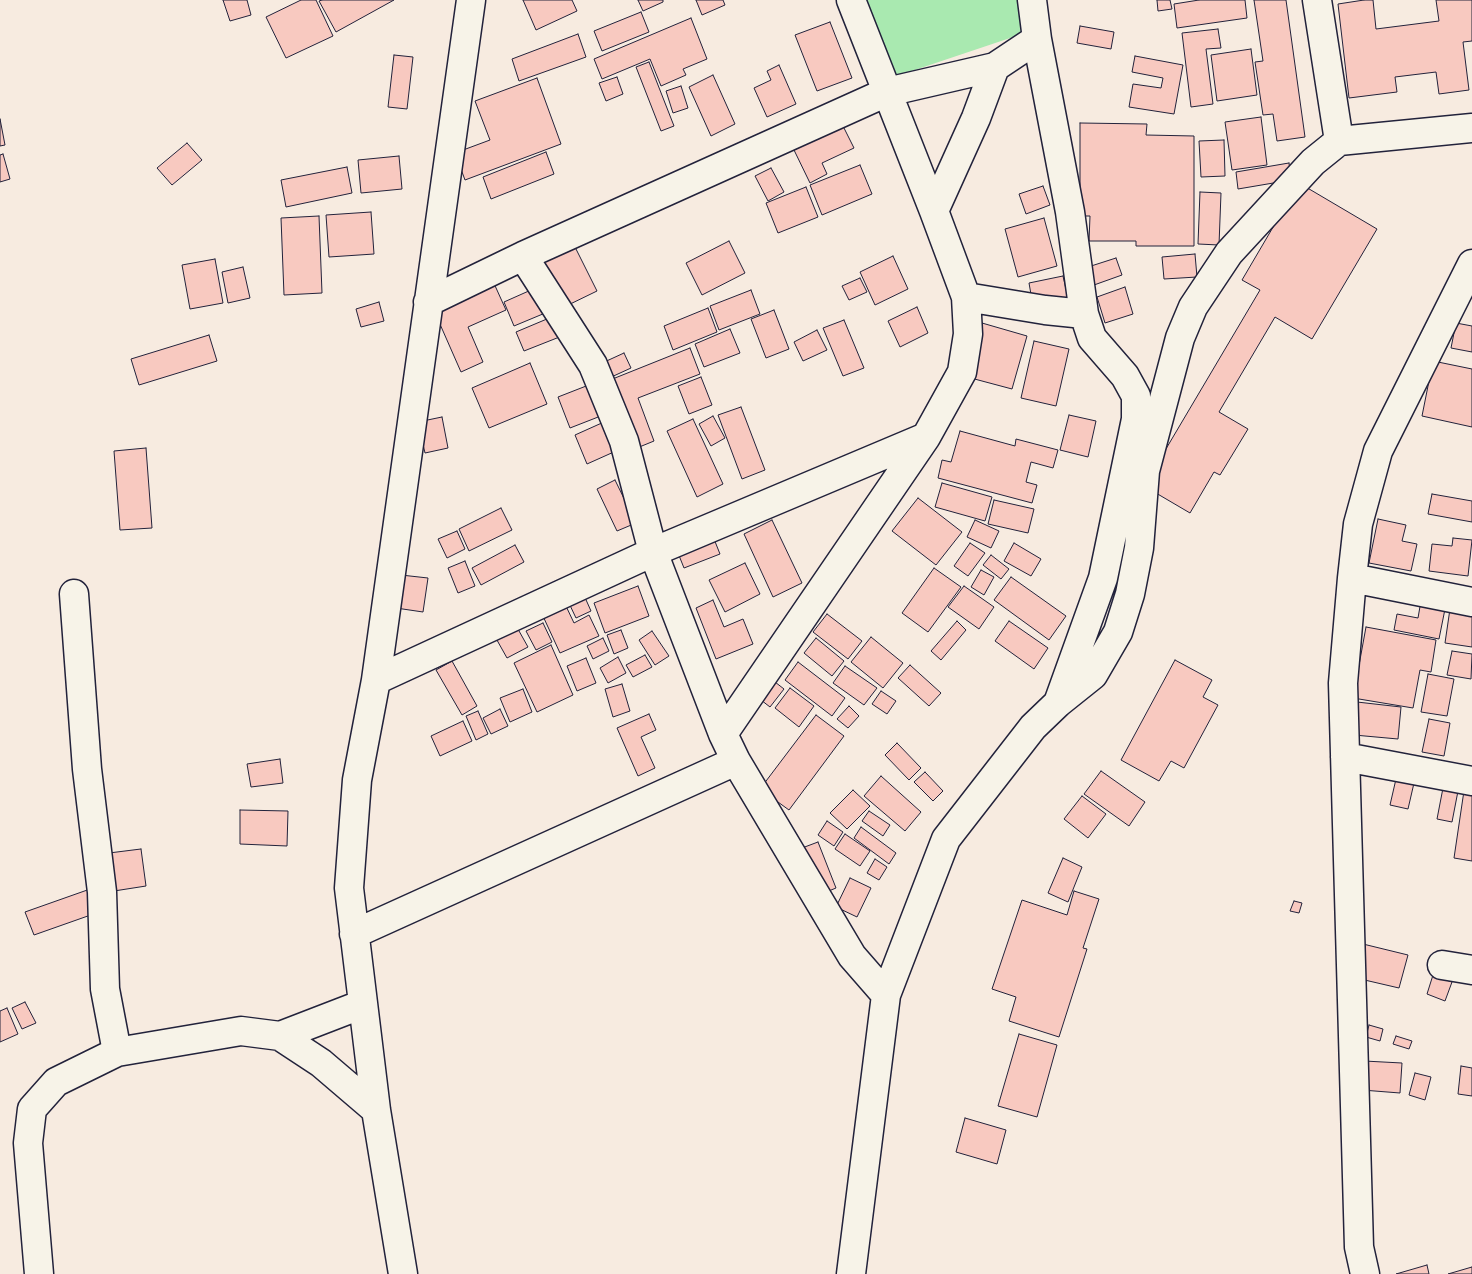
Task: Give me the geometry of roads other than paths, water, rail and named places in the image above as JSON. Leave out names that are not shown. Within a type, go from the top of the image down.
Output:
[{"type":"street","points":[[403,1274],[376,1110],[348,888],[357,780],[376,680],[471,0]]},
{"type":"street","points":[[723,734],[926,437],[962,372],[968,334],[966,297],[934,210],[851,0]]},
{"type":"street","points":[[1032,0],[1037,39],[1070,212],[1084,314],[1092,338],[1125,376],[1136,396],[1136,419],[1102,578],[1058,703]]},
{"type":"street","points":[[1317,0],[1339,142]]},
{"type":"street","points":[[428,302],[523,256],[887,92],[995,68],[1037,39]]},
{"type":"street","points":[[934,210],[976,118],[995,68]]},
{"type":"street","points":[[851,1274],[886,995],[946,839],[1033,727],[1092,675],[1118,632],[1130,594],[1139,548],[1144,471],[1180,338],[1194,307],[1229,253],[1314,162],[1339,142],[1472,128]]},
{"type":"street","points":[[523,256],[593,366],[624,440],[653,552],[723,734],[736,761],[852,956],[886,995]]},
{"type":"street","points":[[1365,1274],[1359,1247],[1342,683],[1352,578],[1358,524],[1378,451],[1472,264]]},
{"type":"street","points":[[966,297],[1045,310],[1084,314]]},
{"type":"street","points":[[376,680],[653,552],[926,437]]},
{"type":"street","points":[[1352,578],[1472,602]]},
{"type":"street","points":[[74,594],[87,769],[102,892],[105,989],[117,1052]]},
{"type":"street","points":[[1345,757],[1472,781]]},
{"type":"street","points":[[354,934],[736,761]]},
{"type":"street","points":[[1442,964],[1472,970]]},
{"type":"street","points":[[280,1036],[363,1004]]},
{"type":"street","points":[[39,1274],[28,1143],[32,1109],[56,1082],[117,1052],[241,1031],[280,1036],[321,1063],[376,1110]]}]
